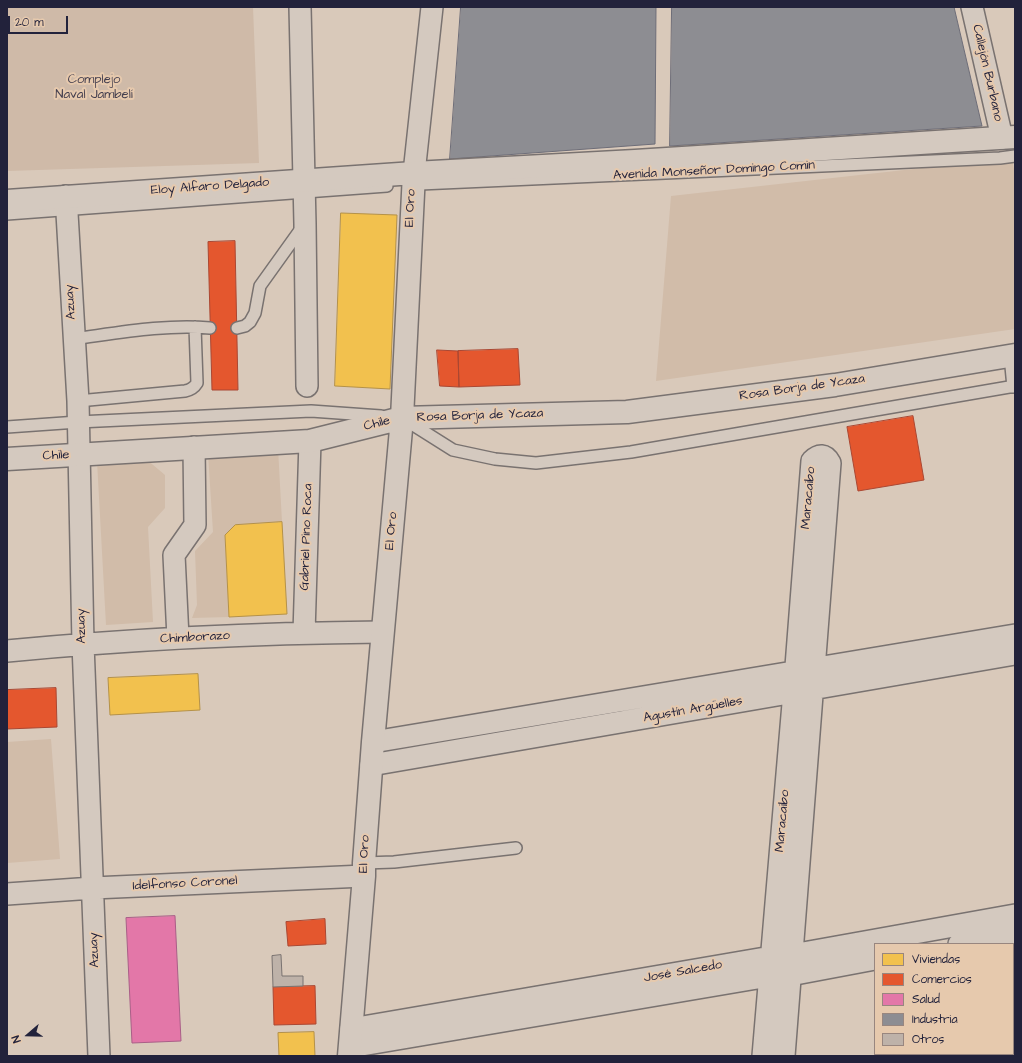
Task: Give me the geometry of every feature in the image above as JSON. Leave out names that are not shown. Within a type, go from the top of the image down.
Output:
[{"type":"main road","name":"Avenida Monseñor Domingo Comin","points":[[407,182],[634,162],[1009,137]]},
{"type":"main road","name":"Eloy Alfaro Delgado","points":[[7,201],[66,203],[304,186],[407,182]]},
{"type":"main road","name":"El Oro","points":[[350,1044],[382,632],[402,418],[407,182]]},
{"type":"main road","name":"Rosa Borja de Ycaza","points":[[402,418],[627,412],[836,385],[1013,355]]},
{"type":"main road","name":"Chile","points":[[7,459],[310,441],[402,418]]},
{"type":"street","points":[[300,7],[307,386]]},
{"type":"street","name":"El Oro","points":[[407,182],[432,7]]},
{"type":"street","name":"Callejón Burbano","points":[[972,7],[1009,137]]},
{"type":"street","name":"Azuay","points":[[66,203],[73,339],[78,401],[83,644],[99,1056]]},
{"type":"street","name":"Gabriel Pino Roca","points":[[304,633],[310,441]]},
{"type":"street","points":[[178,638],[174,555],[195,525],[194,448]]},
{"type":"street","name":"Maracaibo","points":[[763,1056],[770,966],[830,463],[827,458],[822,456],[816,457],[812,461],[805,670]]},
{"type":"street","name":"Chimborazo","points":[[7,651],[83,644],[178,638],[304,633],[382,632]]},
{"type":"street","name":"Agustín Argüelles","points":[[373,742],[805,670],[1012,645]]},
{"type":"street","name":"Agustín Argüelles","points":[[371,765],[803,691],[1012,645]]},
{"type":"street","name":"Maracaibo","points":[[784,1056],[791,965],[803,691]]},
{"type":"street","points":[[576,708],[580,729]]},
{"type":"street","name":"Idelfonso Coronel","points":[[7,894],[364,869]]},
{"type":"street","name":"José Salcedo","points":[[961,943],[981,930],[1015,915]]},
{"type":"street","name":"José Salcedo","points":[[910,943],[981,930],[1015,934]]},
{"type":"street","name":"José Salcedo","points":[[791,965],[874,950]]},
{"type":"street","name":"José Salcedo","points":[[350,1044],[541,1006],[770,966],[874,959]]},
{"type":"lane","name":"Avenida Monseñor Domingo Comin","points":[[407,182],[1000,158],[1015,156]]},
{"type":"lane","name":"Eloy Alfaro Delgado","points":[[7,214],[66,203]]},
{"type":"lane","points":[[237,328],[245,326],[250,322],[255,313],[260,286],[305,224]]},
{"type":"lane","points":[[78,401],[185,391],[194,388],[197,383],[195,327]]},
{"type":"lane","points":[[73,339],[134,330],[195,327],[210,328]]},
{"type":"lane","points":[[1013,355],[1014,387]]},
{"type":"lane","name":"Rosa Borja de Ycaza","points":[[402,418],[453,450],[495,459],[536,463],[631,452],[1014,387]]},
{"type":"lane","name":"Chile","points":[[7,427],[78,422],[311,411],[402,418]]},
{"type":"lane","points":[[364,869],[394,862],[516,848]]},
{"type":"shaded area","points":[[1012,158],[1015,175],[1015,329],[656,381],[671,196]]},
{"type":"shaded area","points":[[278,448],[282,522],[235,525],[225,535],[229,617],[192,618],[197,605],[195,551],[213,532],[208,453]]},
{"type":"shaded area","points":[[146,459],[165,475],[165,508],[148,527],[153,622],[106,625],[97,461]]},
{"type":"shaded area","points":[[51,739],[60,859],[7,863],[7,742]]},
{"type":"green space","name":"Complejo Naval Jambelí","points":[[7,7],[253,7],[259,163],[7,171]]},
{"type":"building: Viviendas","points":[[341,213],[397,215],[390,389],[335,386]]},
{"type":"building: Viviendas","points":[[282,522],[287,614],[229,617],[225,535],[235,525]]},
{"type":"building: Viviendas","points":[[198,674],[200,710],[110,715],[108,678]]},
{"type":"building: Viviendas","points":[[314,1032],[315,1056],[279,1056],[278,1033]]},
{"type":"building: Comercios","points":[[235,241],[238,390],[212,390],[208,242]]},
{"type":"building: Comercios","points":[[518,349],[520,385],[459,387],[458,351]]},
{"type":"building: Comercios","points":[[437,350],[458,351],[459,387],[440,386]]},
{"type":"building: Comercios","points":[[913,416],[924,480],[858,491],[847,427]]},
{"type":"building: Comercios","points":[[56,688],[57,727],[7,729],[7,690]]},
{"type":"building: Comercios","points":[[325,919],[326,944],[288,946],[286,922]]},
{"type":"building: Comercios","points":[[315,986],[316,1024],[274,1025],[273,987]]},
{"type":"building: Salud","points":[[175,916],[181,1041],[132,1043],[126,918]]},
{"type":"building: Industria","points":[[461,7],[656,7],[655,144],[450,159]]},
{"type":"building: Industria","points":[[672,7],[954,7],[982,126],[670,146]]},
{"type":"building: Otros","points":[[281,955],[282,976],[303,976],[303,986],[273,987],[272,956]]}]
